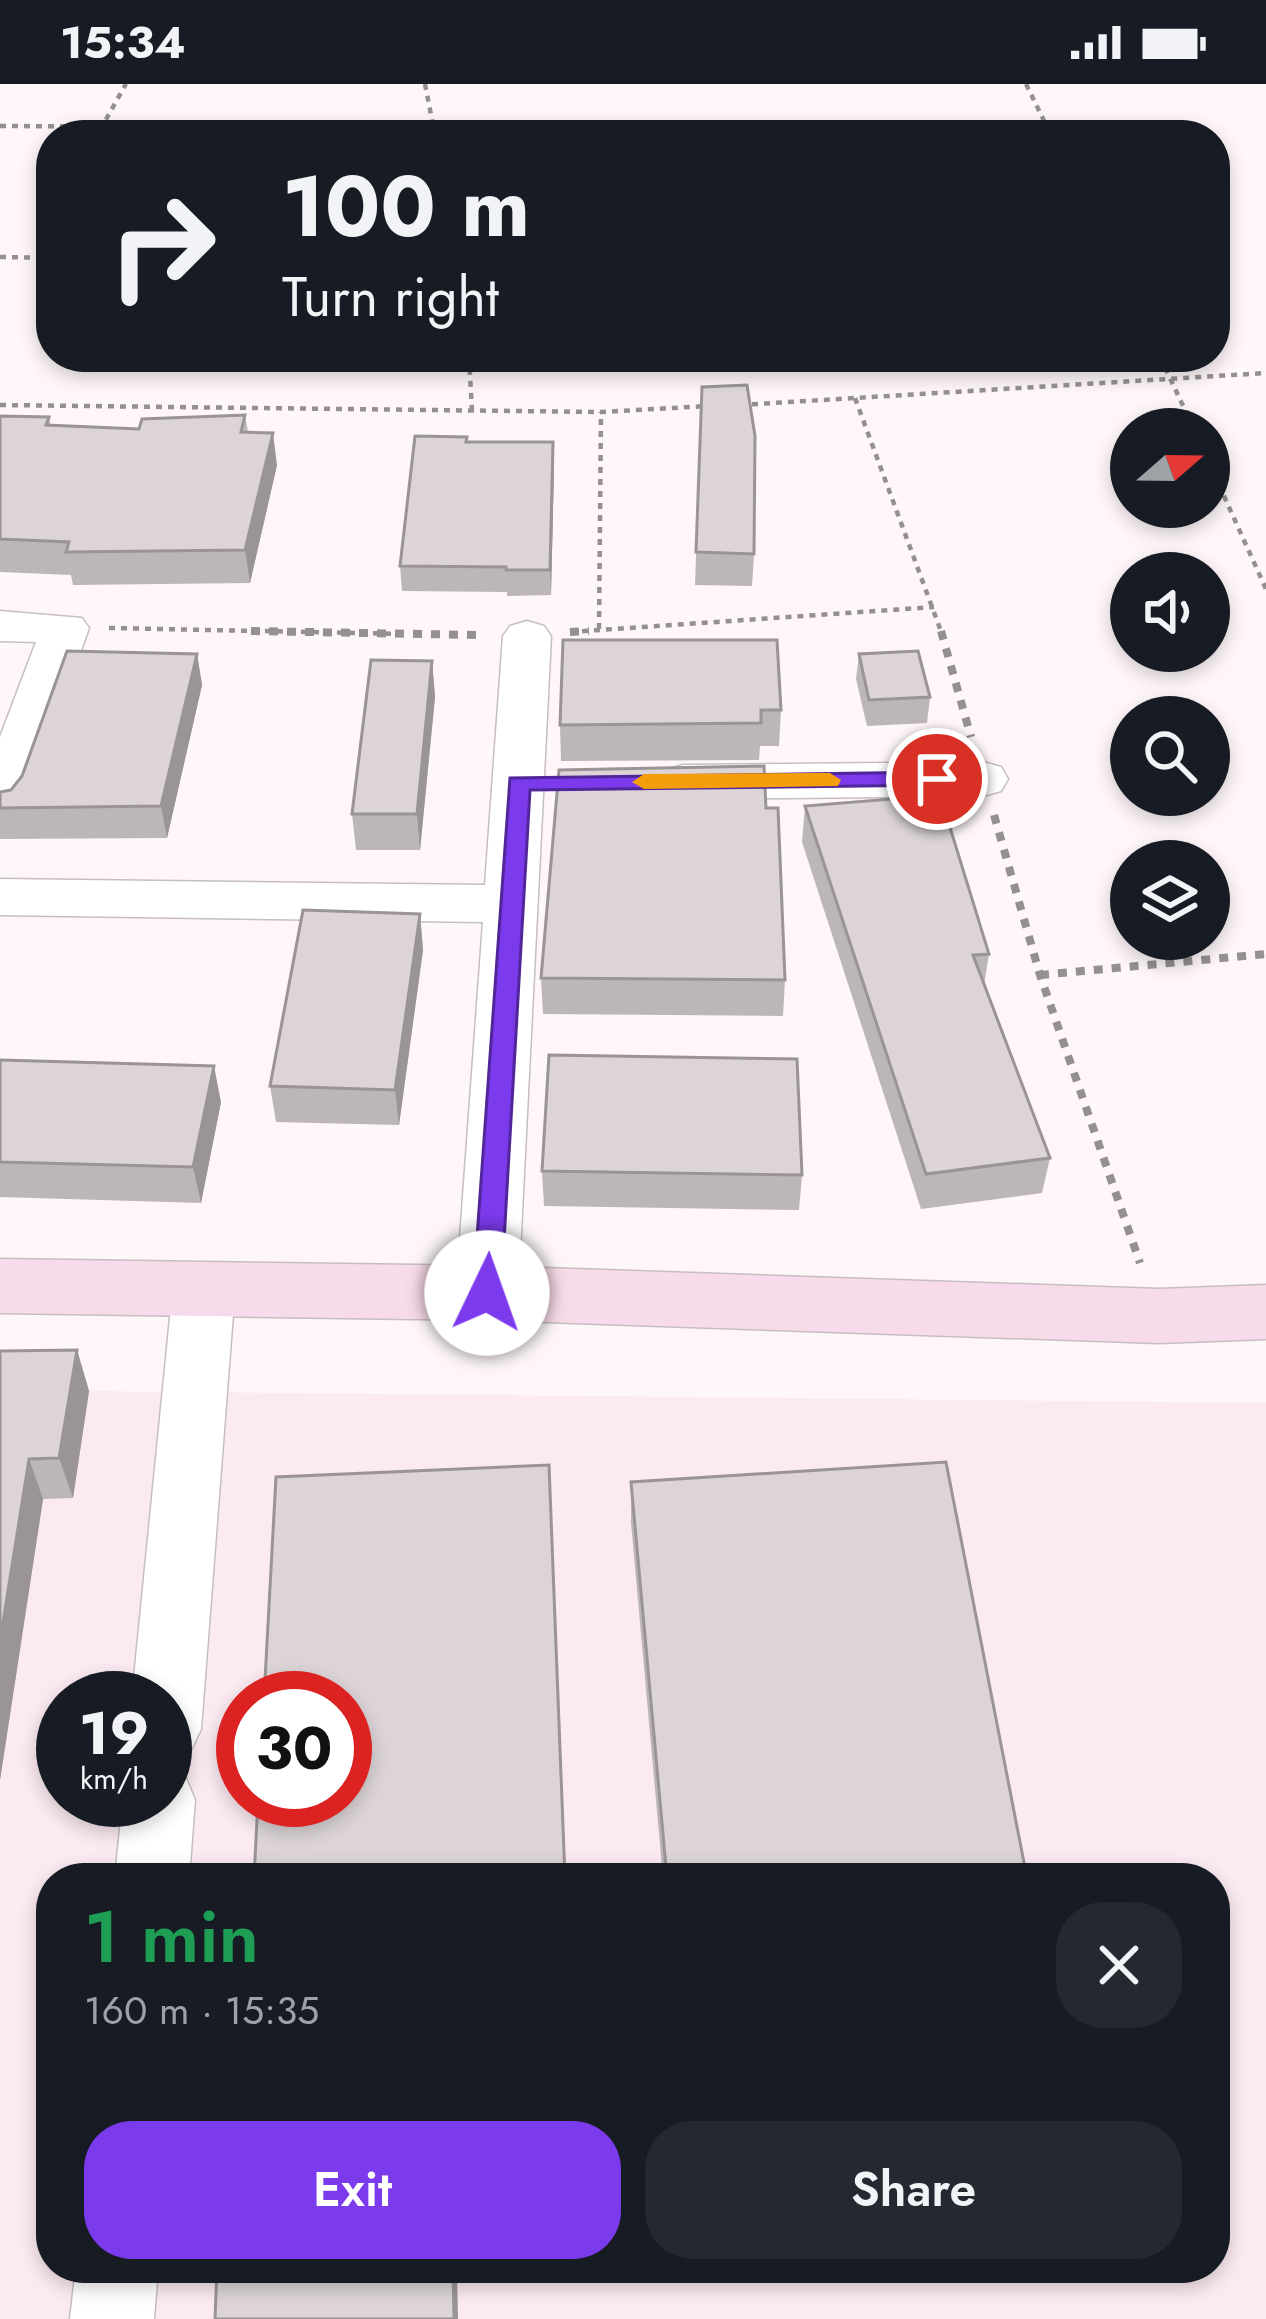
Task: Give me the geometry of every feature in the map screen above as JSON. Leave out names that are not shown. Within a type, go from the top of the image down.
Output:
[{"type":"street","points":[[0,626],[65,628],[0,805]]},
{"type":"street","points":[[487,1293],[508,904],[542,783],[527,636]]},
{"type":"street","points":[[635,782],[983,779]]},
{"type":"street","points":[[0,897],[508,904]]},
{"type":"street","points":[[0,1286],[487,1293],[1159,1316],[1266,1312]]},
{"type":"street","points":[[170,1671],[204,1288]]},
{"type":"street","points":[[153,1863],[157,1827]]},
{"type":"street","points":[[112,2319],[116,2283]]},
{"type":"path","points":[[105,120],[125,84]]},
{"type":"path","points":[[425,84],[432,120]]},
{"type":"path","points":[[1027,84],[1045,120]]},
{"type":"path","points":[[0,126],[36,127]]},
{"type":"path","points":[[0,257],[36,257]]},
{"type":"path","points":[[470,372],[472,411]]},
{"type":"path","points":[[1168,372],[1184,408]]},
{"type":"path","points":[[740,405],[1266,373]]},
{"type":"path","points":[[855,398],[934,608],[1040,975],[1159,1316]]},
{"type":"path","points":[[0,405],[601,412],[717,406]]},
{"type":"path","points":[[599,629],[601,412]]},
{"type":"path","points":[[1230,509],[1266,589]]},
{"type":"path","points":[[1040,975],[1266,954]]},
{"type":"shaded area","points":[[0,1392],[1266,1403],[1266,2319],[0,2319]]},
{"type":"building","points":[[747,385],[755,436],[754,554],[696,552],[702,387]]},
{"type":"building","points":[[245,415],[241,432],[273,433],[245,550],[66,552],[69,542],[0,539],[0,416],[49,417],[46,425],[139,429],[142,419]]},
{"type":"building","points":[[415,436],[467,437],[466,442],[553,442],[550,570],[400,566]]},
{"type":"building","points":[[563,640],[777,640],[781,710],[761,710],[761,723],[560,725]]},
{"type":"building","points":[[67,651],[197,654],[161,806],[0,808],[0,792],[11,790],[22,776]]},
{"type":"building","points":[[918,651],[930,697],[869,700],[859,654]]},
{"type":"building","points":[[371,660],[432,661],[417,814],[352,814]]},
{"type":"building","points":[[764,766],[766,808],[778,808],[785,980],[541,978],[559,770]]},
{"type":"building","points":[[940,795],[989,954],[973,955],[1050,1158],[926,1174],[805,806]]},
{"type":"building","points":[[303,910],[420,914],[395,1090],[270,1086]]},
{"type":"building","points":[[549,1055],[797,1059],[802,1175],[542,1171]]},
{"type":"building","points":[[0,1060],[214,1066],[193,1167],[0,1162]]},
{"type":"building","points":[[77,1350],[59,1458],[29,1459],[0,1641],[0,1351]]},
{"type":"building","points":[[946,1462],[1024,1863],[666,1863],[631,1482]]},
{"type":"building","points":[[549,1465],[564,1863],[255,1863],[257,1827],[372,1827],[372,1671],[265,1671],[276,1477]]},
{"type":"building","points":[[216,2283],[453,2283],[454,2319],[215,2319]]},
{"type":"slow traffic","points":[[644,782],[830,780]]},
{"type":"route","points":[[487,1293],[519,783],[937,779]]}]
